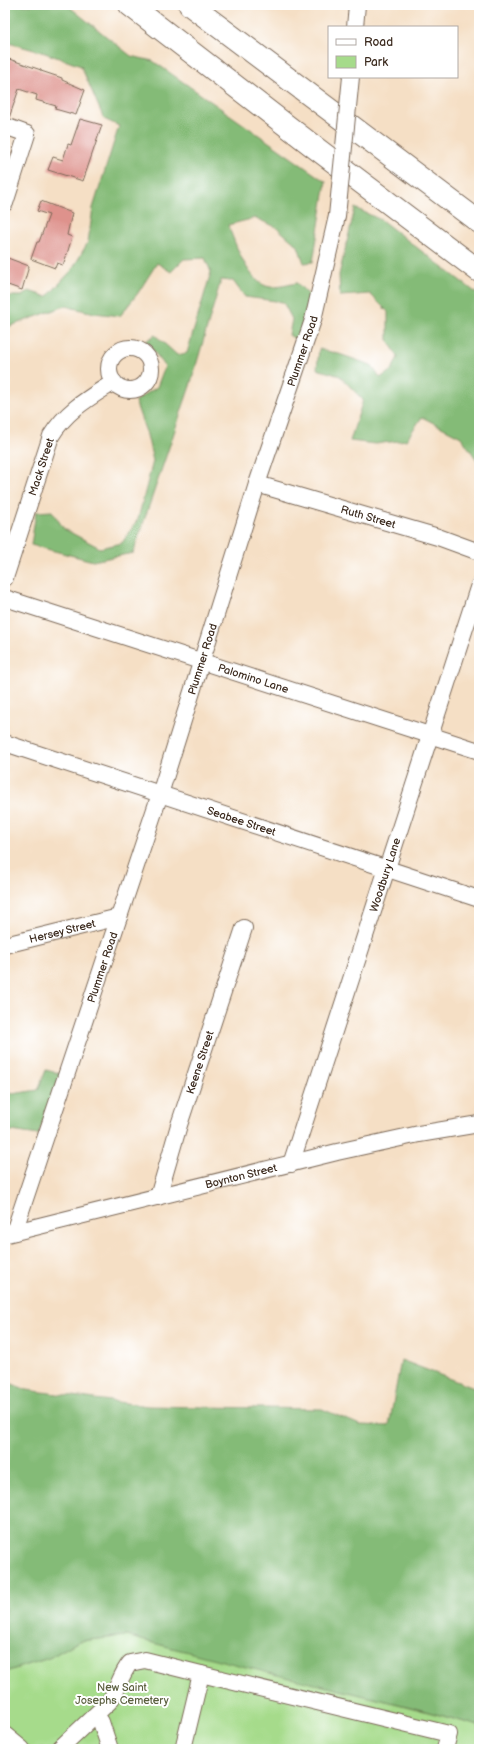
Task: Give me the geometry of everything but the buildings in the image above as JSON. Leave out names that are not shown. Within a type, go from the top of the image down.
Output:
[{"type":"highway","points":[[130,5],[313,146],[479,271]]},
{"type":"highway","points":[[190,5],[479,222]]},
{"type":"street","points":[[355,26],[357,5]]},
{"type":"street","name":"Plummer Road","points":[[9,1233],[119,918],[160,794],[257,484],[313,320],[337,216],[351,78]]},
{"type":"street","points":[[5,126],[27,134],[5,203]]},
{"type":"street","name":"Mack Street","points":[[5,578],[51,436],[58,423],[68,413],[114,382]]},
{"type":"street","name":"Ruth Street","points":[[257,484],[423,533],[479,552]]},
{"type":"street","name":"Woodbury Lane","points":[[291,1164],[479,585]]},
{"type":"street","name":"Palomino Lane","points":[[5,598],[479,751]]},
{"type":"street","name":"Seabee Street","points":[[5,743],[479,899]]},
{"type":"street","name":"Hersey Street","points":[[5,945],[119,918]]},
{"type":"street","name":"Keene Street","points":[[158,1197],[179,1125],[244,928]]},
{"type":"street","name":"Boynton Street","points":[[9,1233],[380,1142],[479,1124]]},
{"type":"street","points":[[59,1749],[96,1715],[115,1694],[123,1671],[130,1663],[145,1660],[449,1734],[445,1749]]},
{"type":"street","points":[[183,1749],[201,1674]]},
{"type":"street","points":[[96,1715],[102,1722],[110,1749]]},
{"type":"street","points":[[5,1735],[22,1749]]},
{"type":"green space","points":[[5,5],[67,5],[131,56],[153,61],[326,182],[313,262],[304,263],[298,246],[276,227],[255,218],[228,225],[243,261],[255,278],[262,284],[270,287],[297,283],[310,296],[298,341],[289,335],[292,319],[283,302],[245,297],[233,281],[221,280],[190,386],[133,553],[93,561],[31,545],[36,512],[52,511],[64,529],[100,548],[122,543],[138,519],[153,461],[147,435],[135,401],[157,387],[165,366],[146,341],[155,335],[177,355],[187,353],[211,272],[205,258],[184,259],[171,272],[157,263],[138,293],[120,316],[94,313],[65,306],[5,328],[5,296],[22,296],[29,291],[47,297],[72,270],[88,242],[93,208],[119,126],[104,119],[81,66],[45,53],[5,42]]},
{"type":"green space","points":[[355,208],[381,220],[479,295],[479,463],[461,437],[422,417],[406,440],[375,444],[350,441],[363,400],[340,376],[317,369],[319,349],[371,365],[380,378],[392,370],[398,357],[388,340],[388,312],[370,294],[340,296],[339,275]]},
{"type":"green space","points":[[46,1070],[61,1074],[38,1135],[5,1130],[5,1091],[12,1094],[38,1090]]},
{"type":"green space","points":[[401,1360],[479,1390],[479,1726],[411,1707],[273,1674],[126,1636],[79,1641],[49,1658],[5,1672],[5,1381],[27,1390],[148,1406],[322,1409],[360,1425],[389,1426]]},
{"type":"green space","name":"New Saint Josephs Cemetery","points":[[126,1636],[347,1691],[479,1726],[479,1749],[5,1749],[5,1672],[49,1658],[79,1641]]}]
